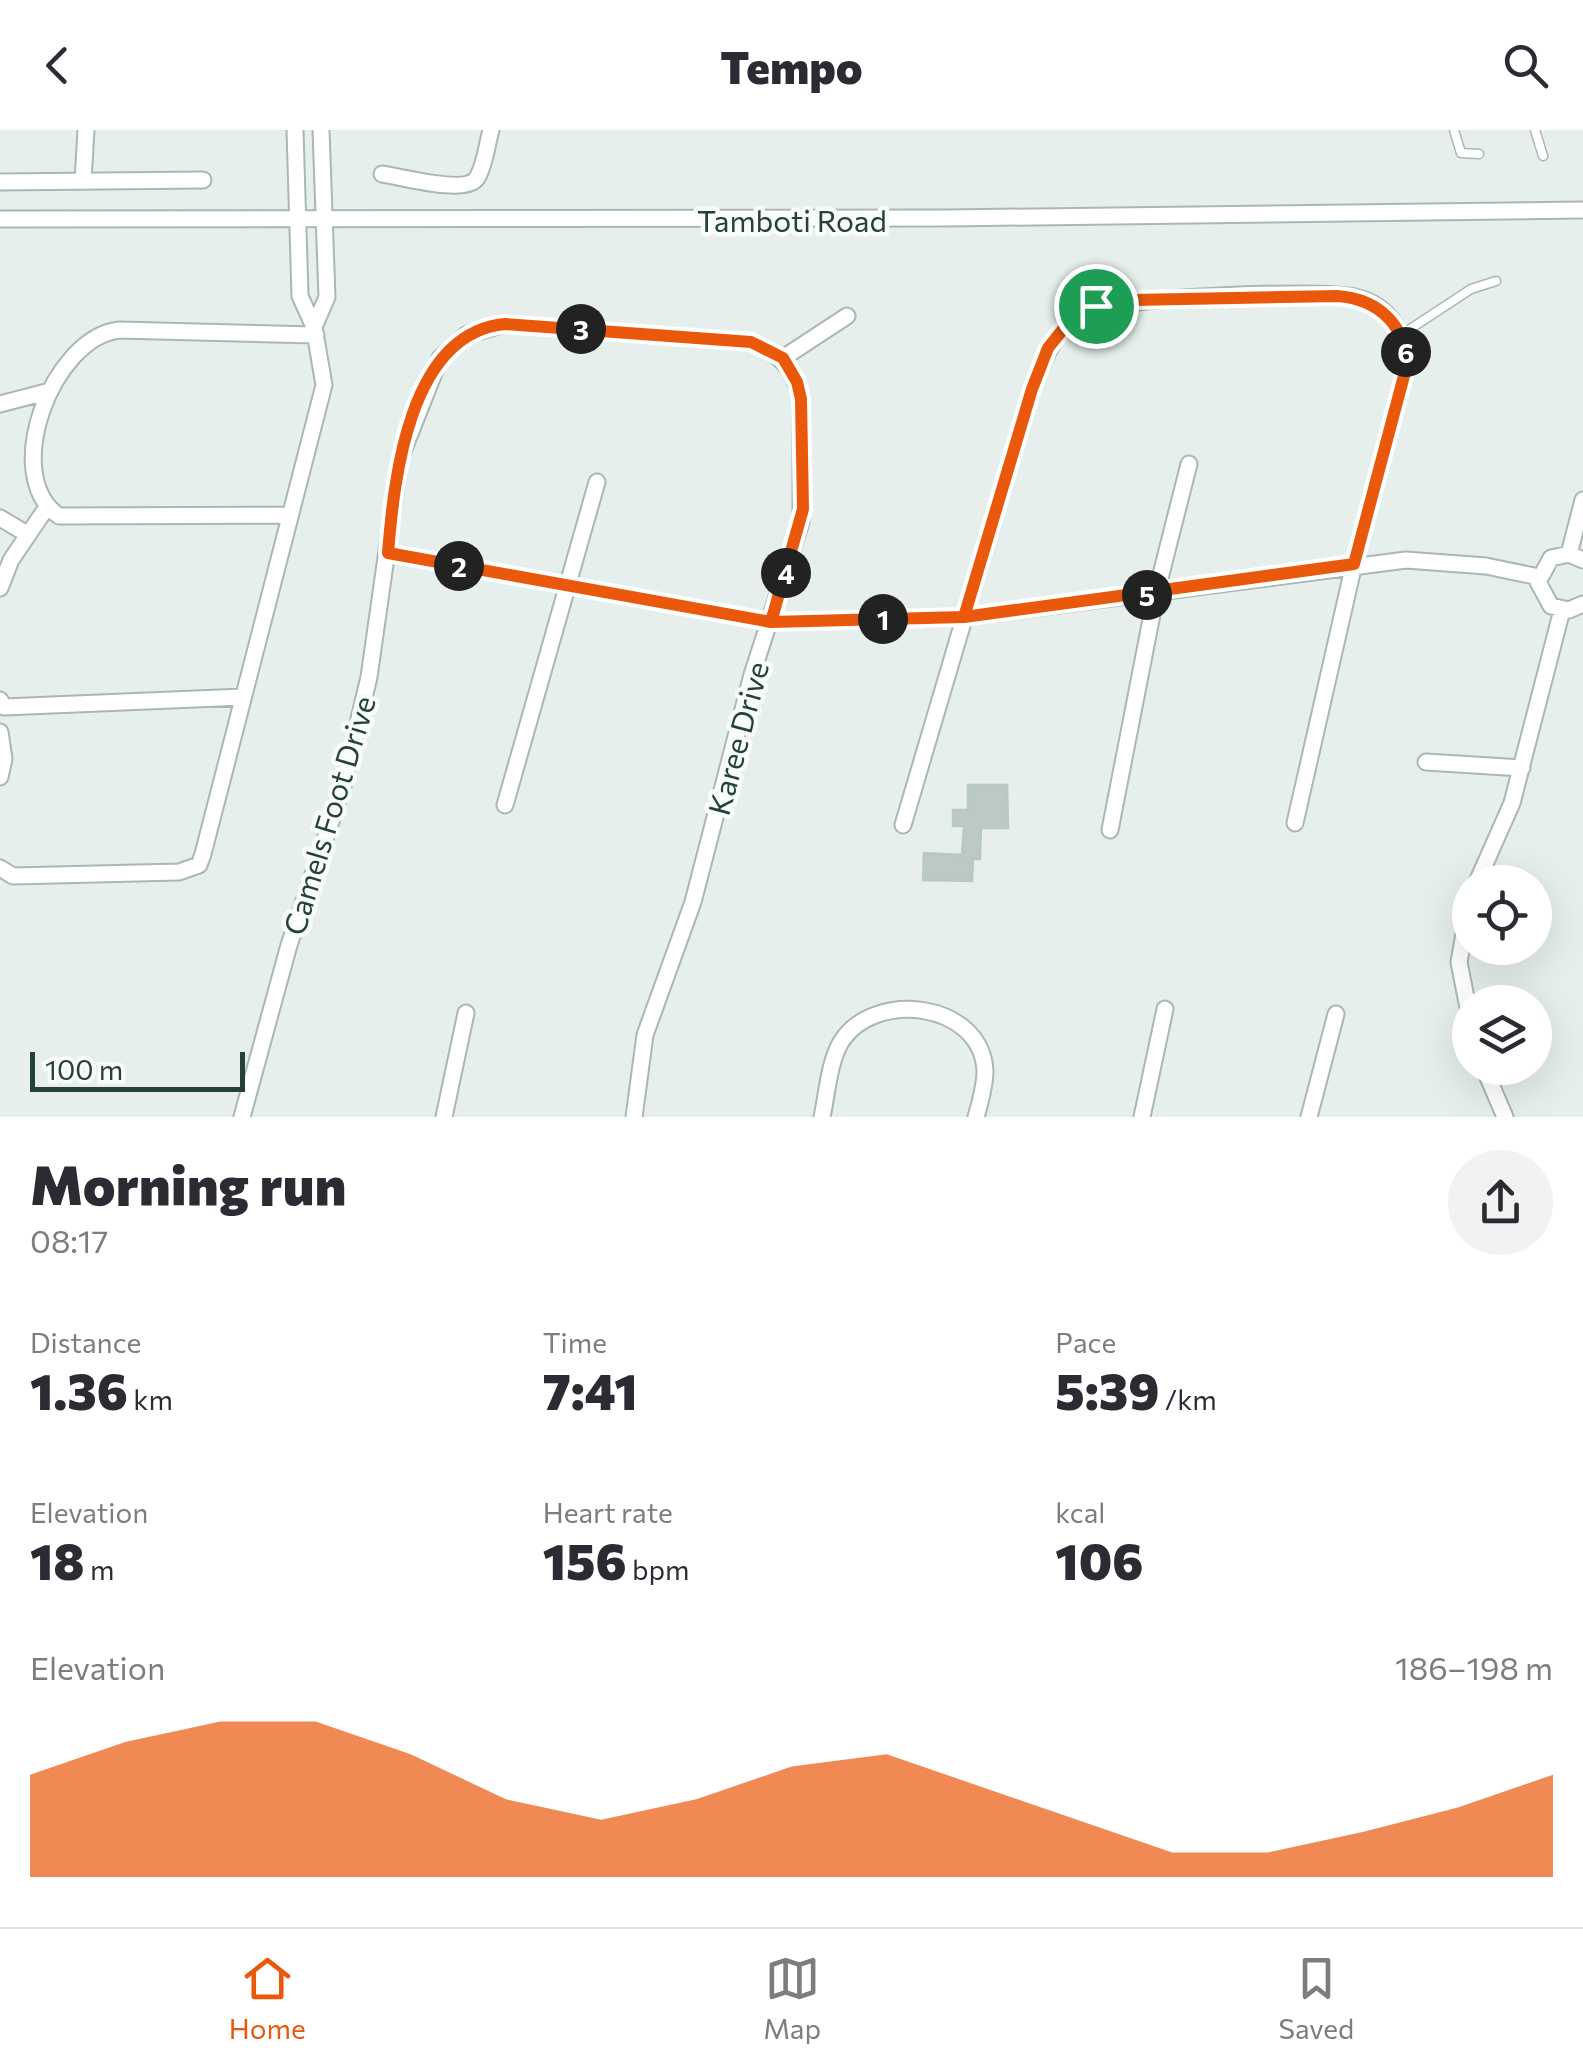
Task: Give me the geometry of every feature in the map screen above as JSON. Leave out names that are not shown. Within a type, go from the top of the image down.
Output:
[{"type":"street","points":[[83,181],[86,130]]},
{"type":"street","points":[[0,868],[14,876],[180,872],[199,864],[324,384],[315,331],[300,296],[295,130]]},
{"type":"street","points":[[315,331],[327,297],[320,216],[320,130]]},
{"type":"street","points":[[382,174],[453,187],[471,184],[479,175],[492,130]]},
{"type":"street","points":[[0,182],[202,180]]},
{"type":"street","name":"Tamboti Road","points":[[0,219],[931,218],[1583,210]]},
{"type":"street","points":[[903,825],[1032,389],[1055,338],[1079,315],[1096,306],[1133,300],[1357,297],[1382,310],[1401,334],[1405,372],[1354,564],[1295,823]]},
{"type":"street","points":[[783,358],[848,316]]},
{"type":"street","name":"Camels Foot Drive","points":[[242,1117],[289,946],[343,786],[369,677],[400,459],[426,384],[454,343],[479,329],[505,324],[751,342],[783,358]]},
{"type":"street","points":[[289,516],[68,517],[47,507],[30,462],[46,392],[78,348],[102,332],[315,331]]},
{"type":"street","name":"Karee Drive","points":[[634,1117],[646,1035],[694,902],[752,675],[771,622],[804,497],[801,399],[797,382],[783,358]]},
{"type":"street","points":[[0,404],[46,392]]},
{"type":"street","points":[[1110,830],[1156,594],[1189,464]]},
{"type":"street","points":[[506,805],[597,482]]},
{"type":"street","points":[[1583,500],[1576,557],[1551,558],[1538,577],[1544,600],[1562,610],[1583,604]]},
{"type":"street","points":[[0,588],[27,534],[47,507]]},
{"type":"street","points":[[0,518],[11,520],[27,534]]},
{"type":"street","points":[[388,553],[771,622],[964,617],[1156,594],[1354,564],[1442,560],[1538,577]]},
{"type":"street","points":[[1484,865],[1522,768],[1562,610]]},
{"type":"street","points":[[1,706],[243,697]]},
{"type":"street","points":[[0,732],[4,759],[0,777]]},
{"type":"street","points":[[1426,762],[1522,768]]},
{"type":"street","points":[[1142,1117],[1165,1009]]},
{"type":"street","points":[[822,1117],[842,1040],[868,1018],[905,1010],[941,1014],[972,1035],[985,1070],[976,1117]]},
{"type":"street","points":[[444,1117],[466,1013]]},
{"type":"street","points":[[1310,1117],[1336,1014]]},
{"type":"street","points":[[1491,1085],[1505,1117]]},
{"type":"lane","points":[[1454,130],[1461,153],[1480,154]]},
{"type":"lane","points":[[1535,130],[1543,156]]},
{"type":"lane","points":[[1401,334],[1471,289],[1496,282]]},
{"type":"building","points":[[968,785],[1007,785],[1008,828],[981,828],[980,859],[973,859],[972,881],[923,880],[924,853],[962,855],[964,826],[953,826],[953,810],[968,810]]},
{"type":"route","points":[[1096,306],[1064,328],[1048,348],[1032,389],[964,617],[771,622],[388,553],[395,476],[426,384],[440,358],[454,343],[479,329],[505,324],[751,342],[783,358],[797,382],[801,399],[804,497],[801,522],[771,622],[868,619],[964,617],[1156,594],[1354,564],[1405,372],[1405,345],[1394,322],[1382,310],[1357,297],[1133,300],[1096,306]]}]
